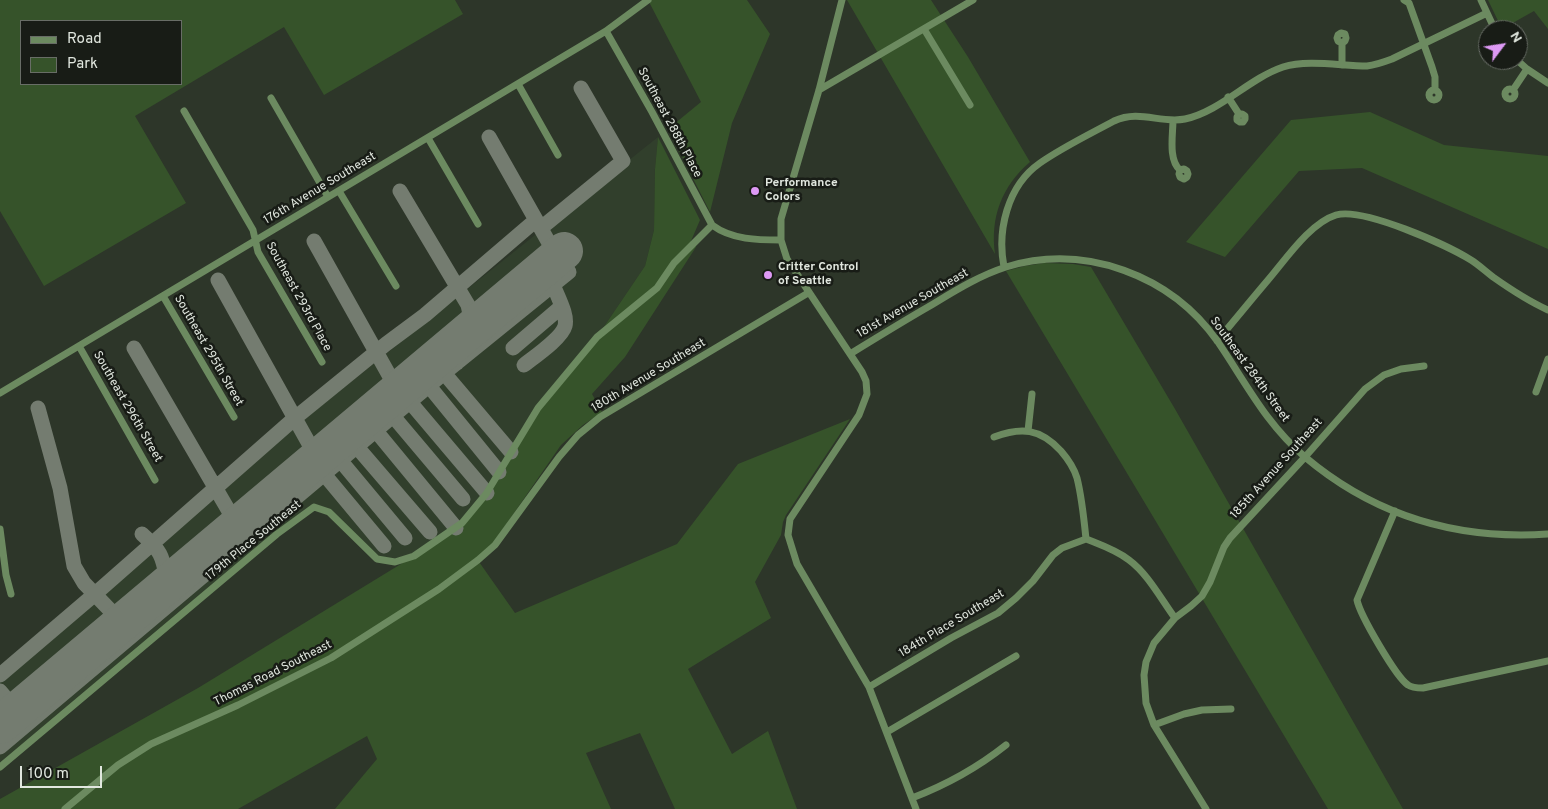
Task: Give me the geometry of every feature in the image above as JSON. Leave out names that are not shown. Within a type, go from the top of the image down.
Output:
[{"type":"street","name":"176th Avenue Southeast","points":[[0,393],[606,31],[639,3],[648,0]]},
{"type":"street","points":[[842,0],[819,90],[781,219],[781,240],[787,259],[866,381],[865,400],[859,415],[790,519],[788,535],[797,564],[869,687],[916,809]]},
{"type":"street","points":[[819,90],[973,0]]},
{"type":"street","points":[[1481,0],[1490,20]]},
{"type":"street","points":[[1409,1],[1436,77],[1435,90]]},
{"type":"street","points":[[1004,267],[1002,230],[1012,198],[1022,180],[1039,163],[1123,116],[1139,115],[1173,120],[1194,116],[1282,68],[1299,64],[1377,64],[1392,59],[1487,13]]},
{"type":"street","points":[[924,29],[970,105]]},
{"type":"street","name":"Southeast 288th Place","points":[[606,31],[652,112],[712,225]]},
{"type":"street","points":[[1342,43],[1342,65]]},
{"type":"street","points":[[1513,90],[1526,70]]},
{"type":"street","points":[[1528,70],[1548,83]]},
{"type":"street","points":[[518,84],[558,155]]},
{"type":"street","points":[[1228,97],[1239,114]]},
{"type":"street","points":[[271,98],[328,197]]},
{"type":"street","name":"Southeast 293rd Place","points":[[184,111],[253,230],[258,252],[322,362]]},
{"type":"street","points":[[1173,120],[1174,158],[1177,168],[1180,170]]},
{"type":"street","points":[[428,138],[478,224]]},
{"type":"street","points":[[339,190],[396,286]]},
{"type":"street","points":[[1217,341],[1316,226],[1335,215],[1352,213],[1376,218],[1436,242],[1472,260],[1523,297],[1548,310]]},
{"type":"street","points":[[712,225],[725,233],[744,238],[781,240]]},
{"type":"street","name":"179th Place Southeast","points":[[0,767],[277,534],[314,506],[329,512],[377,559],[395,562],[414,556],[462,523],[486,494],[538,408],[597,337],[657,288],[674,263],[712,225]]},
{"type":"street","name":"181st Avenue Southeast","points":[[850,354],[960,288],[1004,267],[1040,260],[1077,259],[1119,268],[1161,287]]},
{"type":"street","name":"Southeast 284th Street","points":[[1161,287],[1180,301],[1204,325],[1276,428],[1305,457],[1336,480],[1365,498],[1427,523],[1479,533],[1520,536],[1548,534]]},
{"type":"street","name":"180th Avenue Southeast","points":[[488,552],[509,527],[559,457],[578,435],[600,417],[808,293]]},
{"type":"street","name":"Southeast 295th Street","points":[[163,296],[234,417]]},
{"type":"street","name":"Southeast 296th Street","points":[[79,346],[155,480]]},
{"type":"street","points":[[1536,392],[1548,358]]},
{"type":"street","name":"185th Avenue Southeast","points":[[1206,809],[1154,725],[1146,703],[1144,675],[1146,662],[1154,643],[1174,618],[1197,601],[1207,589],[1224,547],[1230,538],[1357,398],[1384,375],[1401,369],[1424,366]]},
{"type":"street","points":[[1028,431],[1032,394]]},
{"type":"street","points":[[994,437],[1010,431],[1028,431],[1037,433],[1056,445],[1071,465],[1076,476],[1086,539],[1115,551],[1129,560],[1142,573],[1174,618]]},
{"type":"street","points":[[1395,511],[1357,600],[1362,615],[1397,673],[1408,685],[1418,688],[1548,661]]},
{"type":"street","points":[[0,529],[6,575],[11,594]]},
{"type":"street","name":"184th Place Southeast","points":[[869,687],[998,612],[1016,598],[1058,552],[1070,544],[1086,539]]},
{"type":"street","name":"Thomas Road Southeast","points":[[65,809],[118,765],[150,744],[238,705],[331,658],[439,589],[488,552]]},
{"type":"street","points":[[887,732],[1016,656]]},
{"type":"street","points":[[1154,725],[1184,714],[1202,710],[1231,709]]},
{"type":"street","points":[[912,798],[960,776],[984,762],[1006,745]]},
{"type":"shaded area","points":[[658,137],[655,169],[654,230],[645,266],[597,337],[511,452],[462,523],[414,556],[395,562],[377,559],[329,512],[314,507],[0,770],[0,678],[288,432]]},
{"type":"green space","points":[[0,0],[455,0],[463,14],[324,95],[284,27],[135,116],[186,203],[44,286],[0,211]]},
{"type":"green space","points":[[648,0],[747,0],[770,34],[732,123],[710,212],[668,129],[701,102]]},
{"type":"green space","points":[[847,0],[931,0],[968,57],[1030,162],[1012,181],[1000,203],[994,227],[995,254]]},
{"type":"green space","points":[[1488,0],[1548,0],[1548,29],[1534,11],[1518,20],[1498,20]]},
{"type":"green space","points":[[1370,112],[1444,145],[1548,156],[1548,249],[1362,168],[1299,171],[1225,257],[1186,242],[1291,120]]},
{"type":"green space","points":[[658,137],[700,220],[691,241],[696,247],[625,357],[592,394],[602,412],[583,425],[561,445],[494,542],[477,559],[515,613],[677,544],[738,464],[850,419],[786,515],[781,535],[755,582],[771,618],[688,669],[732,754],[768,731],[797,809],[675,809],[640,733],[586,753],[611,809],[335,809],[377,759],[367,736],[238,809],[0,809],[0,799],[198,688],[414,556],[462,523],[487,493],[538,408],[597,337],[645,266],[654,230],[655,169]]},
{"type":"green space","points":[[1044,263],[1091,267],[1175,409],[1403,809],[1328,809],[1006,271]]},
{"type":"taxiway","points":[[541,228],[623,161],[581,88]]},
{"type":"taxiway","points":[[0,747],[438,378],[569,272],[557,257],[489,137]]},
{"type":"taxiway","points":[[400,191],[468,305],[473,328]]},
{"type":"taxiway","points":[[0,675],[295,418],[425,315],[536,220]]},
{"type":"taxiway","points":[[314,241],[398,391]]},
{"type":"taxiway","points":[[218,280],[317,458]]},
{"type":"taxiway","points":[[524,365],[553,342],[565,326],[564,311],[553,284]]},
{"type":"taxiway","points":[[513,348],[561,307]]},
{"type":"taxiway","points":[[134,348],[237,525]]},
{"type":"taxiway","points":[[446,350],[457,363]]},
{"type":"taxiway","points":[[444,373],[511,452]]},
{"type":"taxiway","points":[[429,386],[499,472]]},
{"type":"taxiway","points":[[410,402],[487,493]]},
{"type":"taxiway","points":[[38,408],[60,488],[74,566],[84,583],[133,634]]},
{"type":"taxiway","points":[[393,416],[463,499]]},
{"type":"taxiway","points":[[376,431],[456,528]]},
{"type":"taxiway","points":[[357,447],[430,532]]},
{"type":"taxiway","points":[[340,460],[405,538]]},
{"type":"taxiway","points":[[324,474],[384,546]]},
{"type":"taxiway","points":[[280,489],[309,486]]},
{"type":"taxiway","points":[[142,534],[161,556],[168,583]]},
{"type":"taxiway","points":[[0,691],[27,723]]},
{"type":"runway","points":[[0,725],[564,251]]},
{"type":"place","name":"Performance Colors","points":[[755,191]]},
{"type":"place","name":"Critter Control of Seattle","points":[[768,275]]}]
